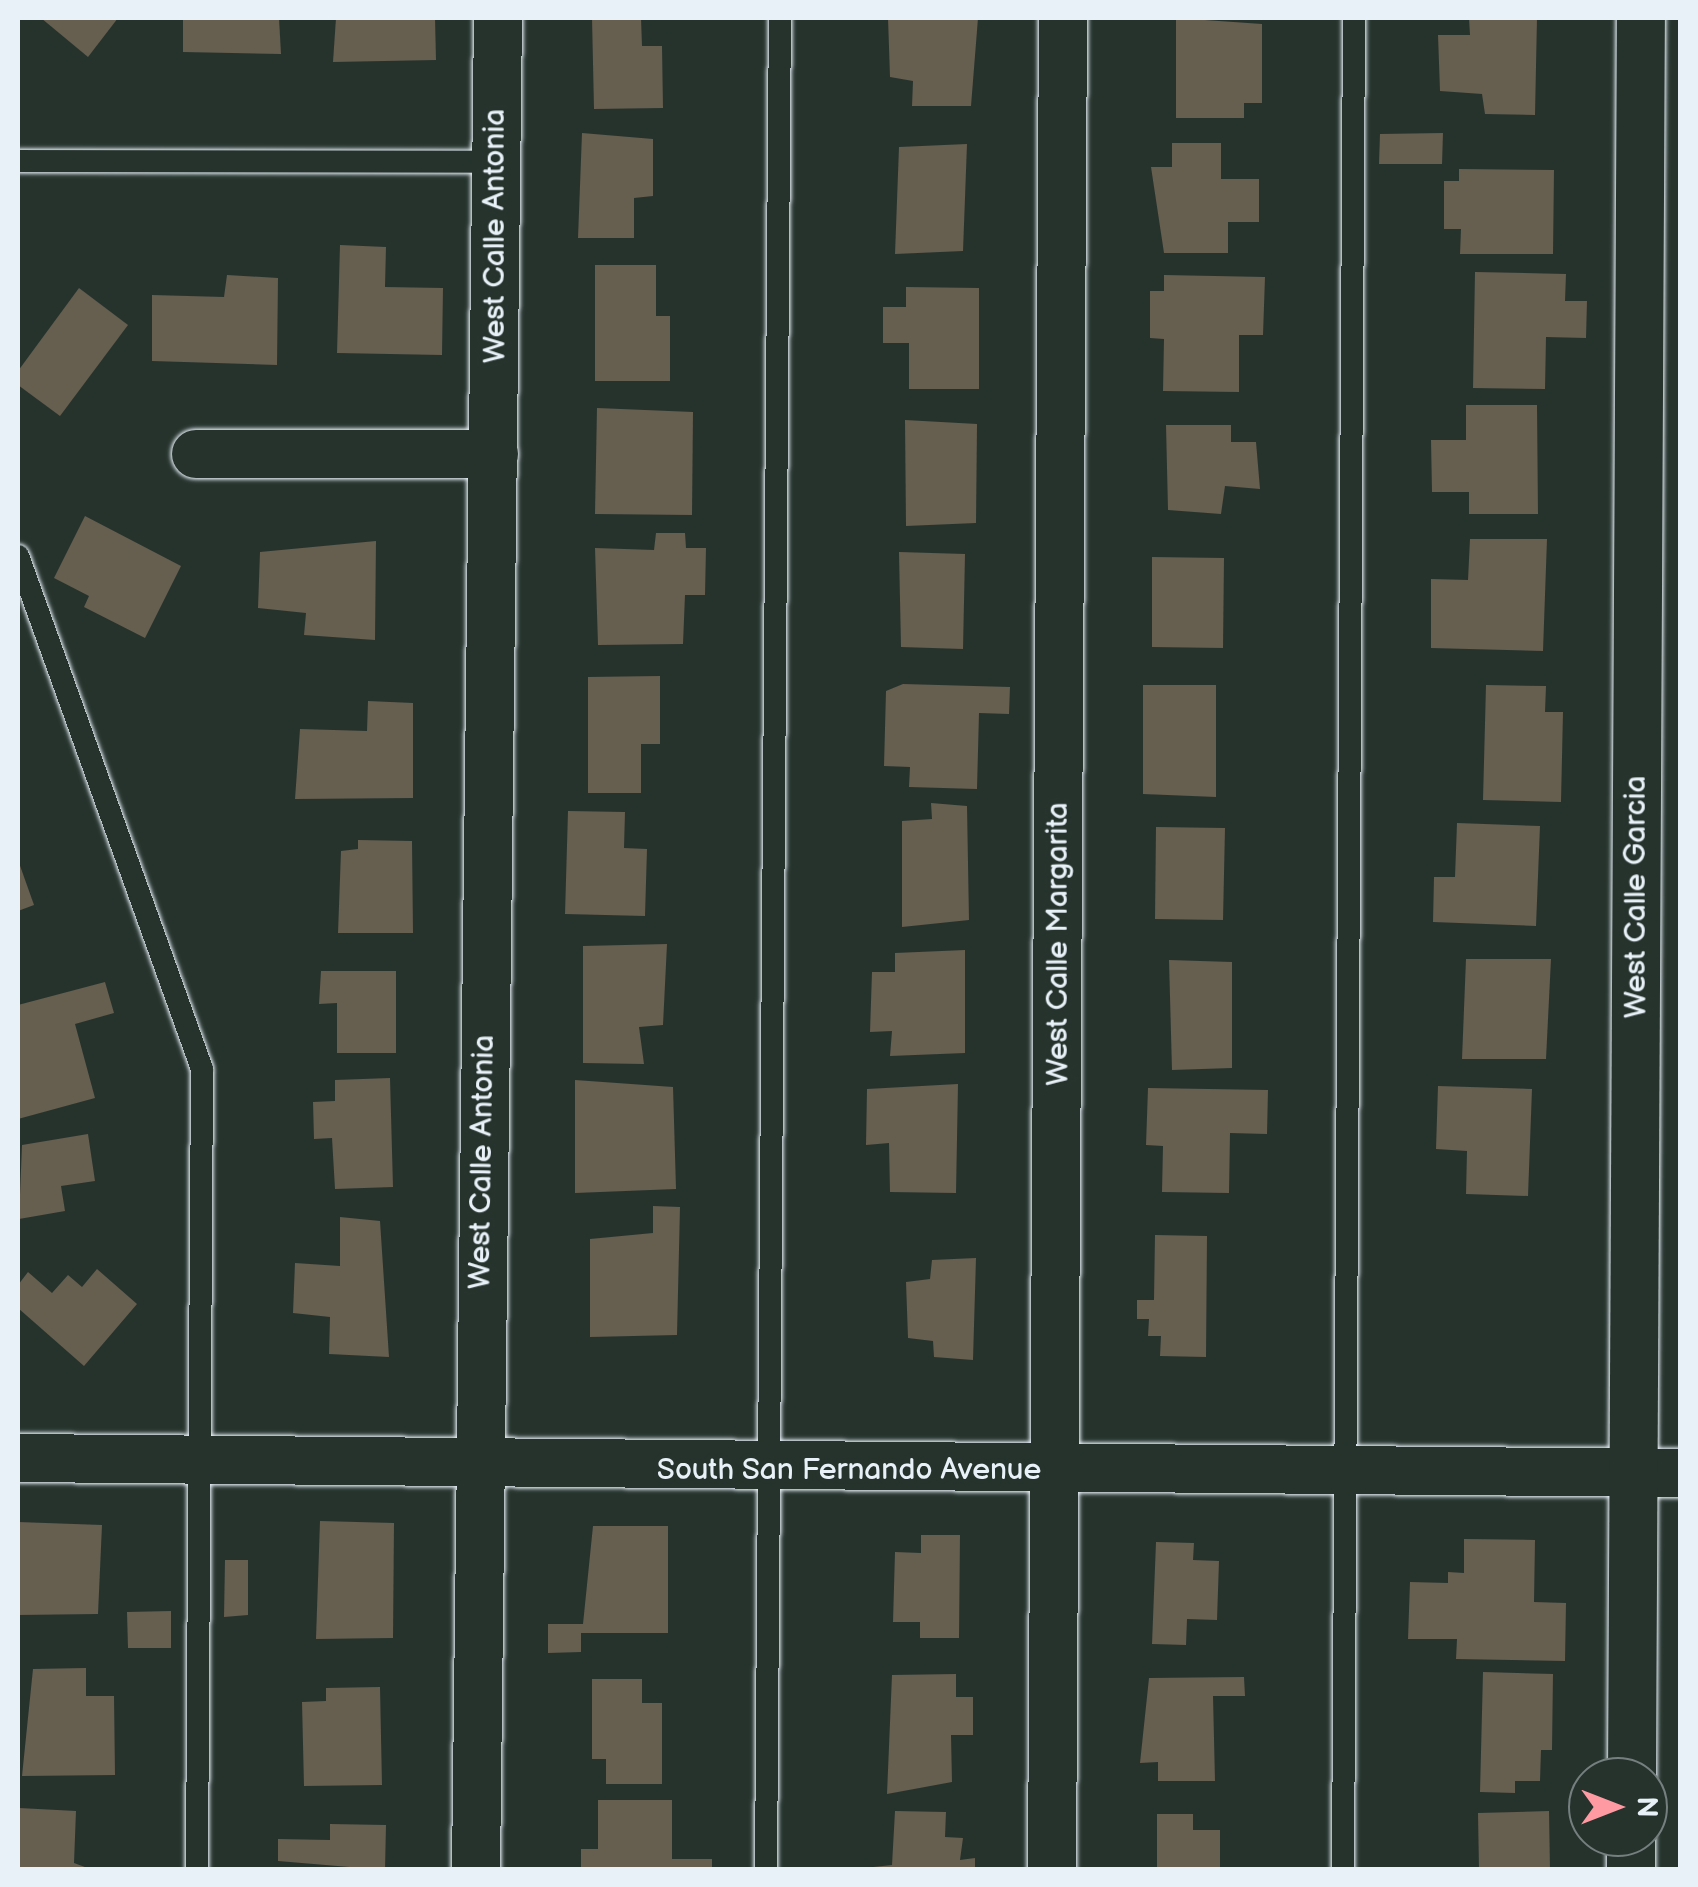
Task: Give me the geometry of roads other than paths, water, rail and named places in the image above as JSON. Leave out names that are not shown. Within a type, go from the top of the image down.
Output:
[{"type":"street","name":"West Calle Antonia","points":[[476,1870],[477,1468],[498,18]]},
{"type":"street","name":"West Calle Margarita","points":[[1052,1870],[1063,18]]},
{"type":"street","name":"West Calle Garcia","points":[[1632,1757],[1641,18]]},
{"type":"street","points":[[196,454],[494,454]]},
{"type":"street","name":"South San Fernando Avenue","points":[[18,1458],[477,1468],[1680,1473]]},
{"type":"lane","points":[[766,1870],[780,18]]},
{"type":"lane","points":[[1343,1870],[1354,18]]},
{"type":"lane","points":[[18,161],[495,162]]},
{"type":"lane","points":[[18,556],[202,1070],[197,1870]]}]
